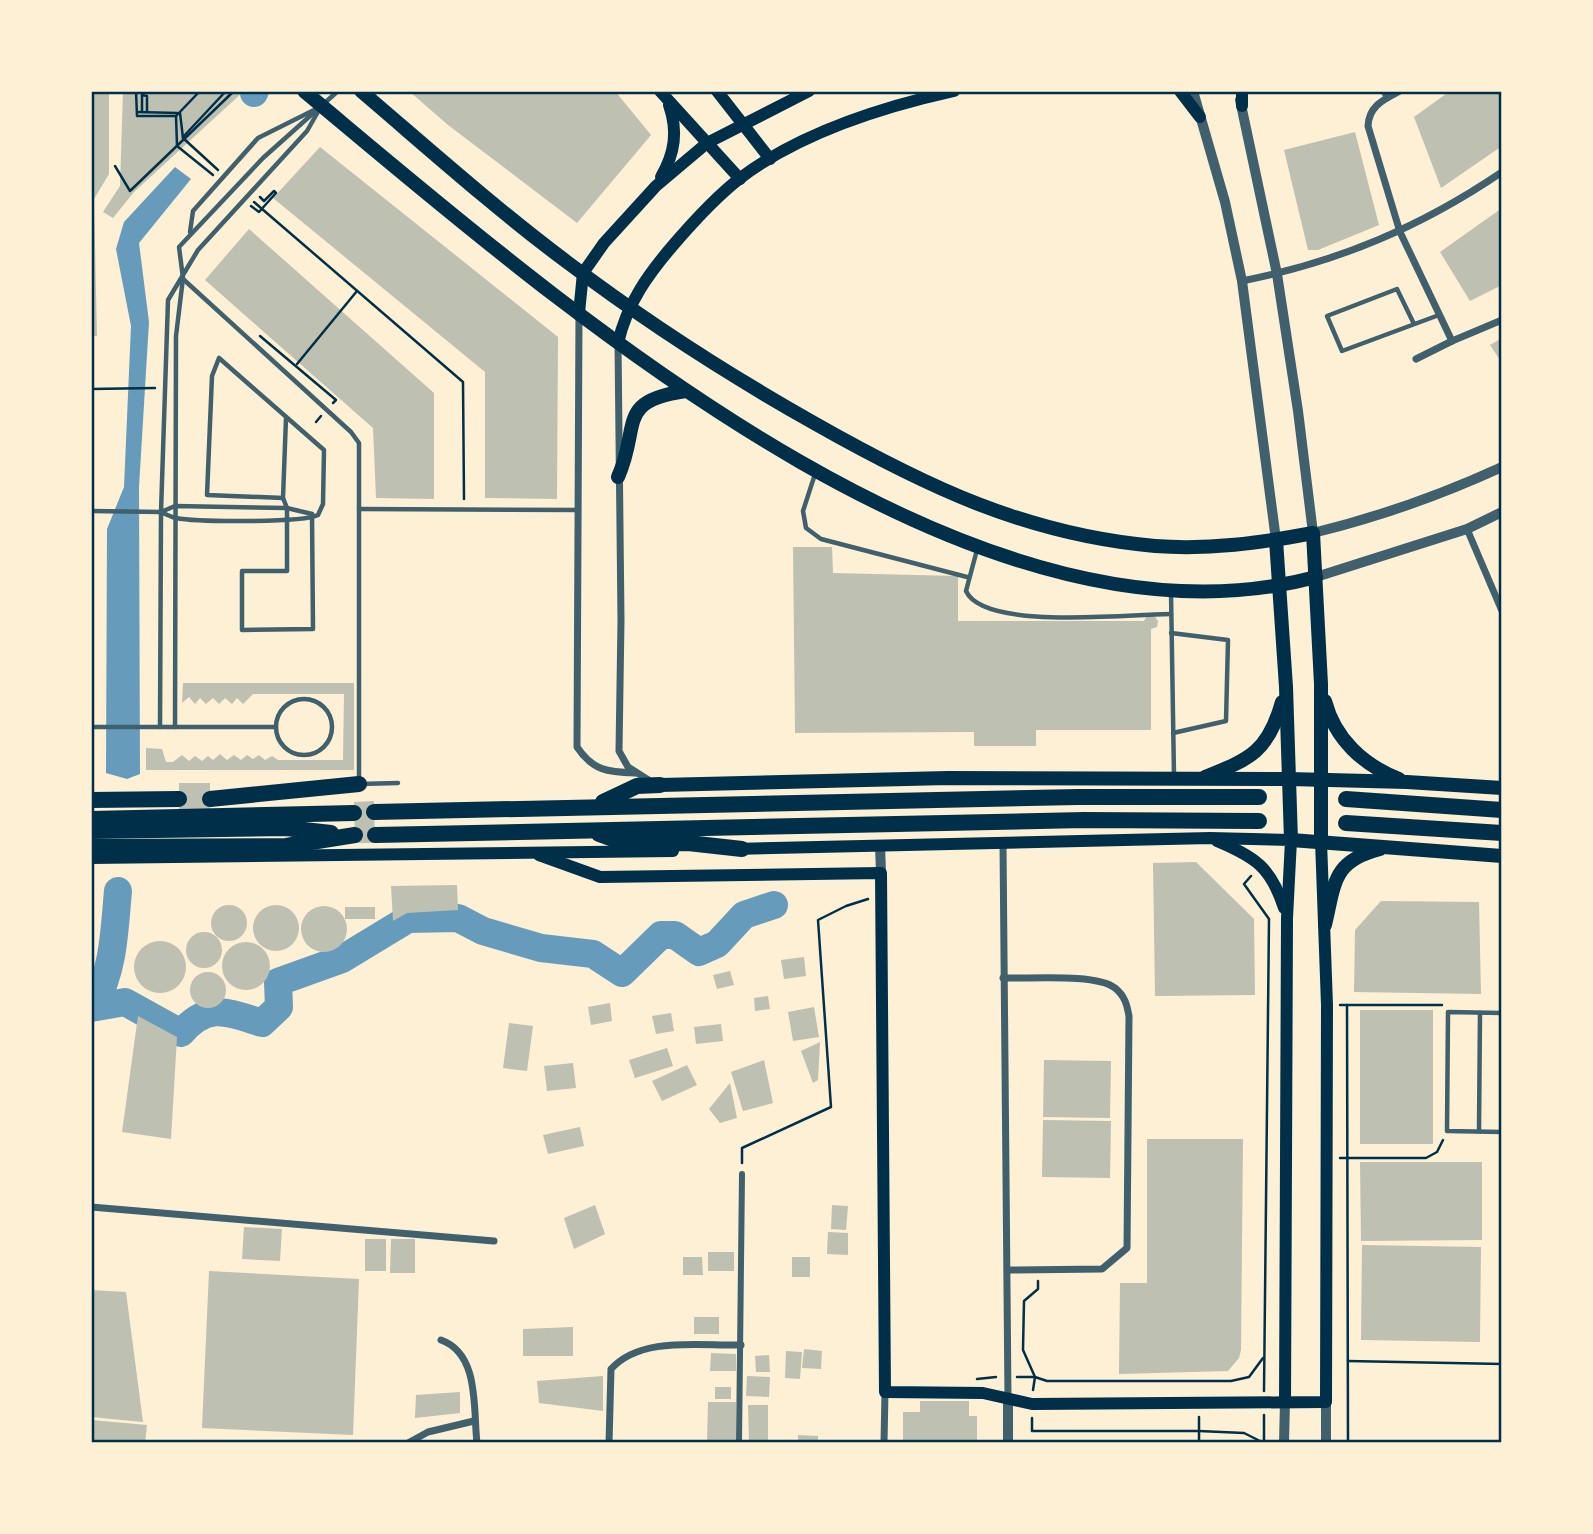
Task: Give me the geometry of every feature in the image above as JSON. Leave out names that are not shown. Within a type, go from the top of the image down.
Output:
[{"type":"highway","points":[[210,799],[359,784]]},
{"type":"highway","points":[[595,806],[637,786],[660,785]]},
{"type":"highway","points":[[374,812],[1078,797],[1259,797]]},
{"type":"highway","points":[[91,800],[179,799]]},
{"type":"highway","points":[[1346,799],[1502,810]]},
{"type":"highway","points":[[91,831],[286,822],[354,813]]},
{"type":"highway","points":[[91,819],[286,822],[355,835],[286,846],[91,847]]},
{"type":"highway","points":[[374,835],[1084,820],[1259,821]]},
{"type":"highway","points":[[1346,822],[1502,833]]},
{"type":"highway","points":[[587,830],[627,844],[688,843],[742,849]]},
{"type":"main road","points":[[304,91],[579,313],[686,391],[817,470],[930,528],[1060,572],[1113,584],[1215,592],[1279,587],[1316,577]]},
{"type":"main road","points":[[361,91],[493,203],[629,305],[770,398],[932,487],[1006,516],[1103,539],[1155,546],[1203,548],[1313,533],[1321,684],[1321,841],[1325,925],[1326,1402],[1032,1404],[983,1394],[885,1392],[881,873],[600,877],[539,855]]},
{"type":"main road","points":[[718,91],[770,159]]},
{"type":"main road","points":[[579,313],[583,273],[604,243],[656,186],[707,143],[743,122],[809,91]]},
{"type":"main road","points":[[618,343],[629,305],[670,249],[740,179],[770,159],[851,122],[916,100],[954,91]]},
{"type":"main road","points":[[1180,91],[1200,117]]},
{"type":"main road","points":[[1240,91],[1242,106]]},
{"type":"main road","points":[[656,186],[673,153],[676,137],[663,94]]},
{"type":"main road","points":[[663,94],[740,179]]},
{"type":"main road","points":[[618,477],[626,460],[634,414],[654,397],[686,391]]},
{"type":"main road","points":[[1276,540],[1286,687],[1291,841],[1287,918],[1285,1402]]},
{"type":"main road","points":[[1321,684],[1328,712],[1346,744],[1368,764],[1407,782]]},
{"type":"main road","points":[[1205,777],[1245,761],[1260,750],[1276,721],[1286,687]]},
{"type":"main road","points":[[660,785],[920,778],[1205,777],[1407,782],[1502,788]]},
{"type":"main road","points":[[1210,838],[1247,853],[1262,865],[1277,887],[1287,918]]},
{"type":"main road","points":[[91,858],[539,855],[1210,838],[1321,841],[1502,856]]},
{"type":"main road","points":[[1325,925],[1336,877],[1345,864],[1360,854],[1393,846]]},
{"type":"street","points":[[1193,91],[1224,202],[1242,281],[1276,540]]},
{"type":"street","points":[[1400,91],[1385,94],[1368,114],[1368,126],[1400,232],[1452,341]]},
{"type":"street","points":[[1242,106],[1277,274],[1313,533],[1367,520],[1448,492],[1502,467]]},
{"type":"street","points":[[1242,281],[1277,274],[1400,232],[1450,207],[1502,172]]},
{"type":"street","points":[[579,313],[577,747],[587,763],[605,772],[635,773],[660,785]]},
{"type":"street","points":[[1416,359],[1502,320]]},
{"type":"street","points":[[618,343],[621,620],[619,751],[635,773]]},
{"type":"street","points":[[1316,577],[1467,529],[1502,512]]},
{"type":"street","points":[[1467,529],[1502,611]]},
{"type":"street","points":[[1003,843],[1007,1443]]},
{"type":"street","points":[[880,845],[881,873]]},
{"type":"street","points":[[1003,978],[1099,981],[1114,987],[1126,1002],[1129,1016],[1127,1248],[1102,1269],[1007,1270]]},
{"type":"street","points":[[739,1443],[742,1174]]},
{"type":"street","points":[[91,1207],[494,1241]]},
{"type":"street","points":[[441,1340],[454,1344],[465,1357],[471,1380],[477,1443]]},
{"type":"street","points":[[609,1443],[611,1369],[623,1356],[646,1347],[741,1345]]},
{"type":"street","points":[[884,1443],[885,1392]]},
{"type":"street","points":[[1284,1443],[1285,1402]]},
{"type":"street","points":[[1326,1402],[1326,1443]]},
{"type":"street","points":[[408,1443],[428,1432],[474,1421]]},
{"type":"lane","points":[[175,727],[176,336],[183,278],[179,247],[263,158],[338,91]]},
{"type":"lane","points":[[190,233],[192,211],[258,138],[322,106]]},
{"type":"lane","points":[[160,727],[161,512],[168,300],[198,250],[307,131],[322,106]]},
{"type":"lane","points":[[183,278],[351,432],[359,443],[359,784],[398,783]]},
{"type":"lane","points":[[1414,324],[1397,289],[1326,316],[1342,351],[1439,315]]},
{"type":"lane","points":[[283,498],[208,495],[212,376],[219,358],[324,450],[323,505],[314,516],[313,629],[242,630],[242,571],[287,570],[287,508],[283,498],[286,418]]},
{"type":"lane","points":[[817,470],[803,511],[806,528],[821,539],[967,578]]},
{"type":"lane","points":[[91,511],[161,512],[175,506],[287,508],[314,516]]},
{"type":"lane","points":[[359,509],[578,510]]},
{"type":"lane","points":[[161,512],[175,518],[287,520],[314,516]]},
{"type":"lane","points":[[978,545],[967,578],[966,591],[976,605],[1006,615],[1026,618],[1171,614]]},
{"type":"lane","points":[[1171,590],[1174,777]]},
{"type":"lane","points":[[1171,634],[1227,640],[1226,721],[1173,733]]},
{"type":"lane","points":[[306,698],[323,705],[333,726],[330,738],[323,748],[305,755],[282,745],[276,727],[285,706],[306,698]]},
{"type":"lane","points":[[91,727],[276,727]]},
{"type":"lane","points":[[1502,1013],[1448,1012],[1447,1131],[1502,1132]]},
{"type":"lane","points":[[1479,1131],[1480,1013]]},
{"type":"path","points":[[137,91],[138,112],[178,114]]},
{"type":"path","points":[[137,91],[137,116],[178,114]]},
{"type":"path","points":[[177,146],[178,114],[201,91]]},
{"type":"path","points":[[183,138],[226,91]]},
{"type":"path","points":[[115,166],[130,191],[234,91]]},
{"type":"path","points":[[142,115],[142,95],[147,96],[147,112]]},
{"type":"path","points":[[178,114],[183,138],[225,176]]},
{"type":"path","points":[[253,191],[264,201],[276,192],[259,212]]},
{"type":"path","points":[[248,196],[463,382],[464,509]]},
{"type":"path","points":[[296,365],[357,291]]},
{"type":"path","points":[[91,388],[152,388]]},
{"type":"path","points":[[1244,884],[1269,919],[1264,1443]]},
{"type":"path","points":[[742,1174],[742,1148],[831,1107],[818,920],[846,906],[881,895]]},
{"type":"path","points":[[1326,1005],[1450,1005]]},
{"type":"path","points":[[1347,1005],[1348,1443]]},
{"type":"path","points":[[1326,1158],[1426,1158],[1437,1152],[1447,1131]]},
{"type":"path","points":[[1038,1270],[1038,1289],[1024,1301],[1022,1313],[1023,1350],[1035,1377],[1047,1381],[1231,1381],[1249,1377],[1265,1355]]},
{"type":"path","points":[[1349,1361],[1502,1364]]},
{"type":"path","points":[[1199,1403],[1199,1443]]},
{"type":"water","points":[[175,167],[191,179],[139,243],[149,322],[139,487],[140,774],[127,779],[106,773],[107,529],[124,487],[131,326],[116,249],[124,222]]},
{"type":"building","points":[[91,91],[109,91],[109,174],[94,199],[97,336],[91,336]]},
{"type":"building","points":[[123,91],[244,91],[134,192],[113,218],[103,212],[120,186]]},
{"type":"building","points":[[409,91],[615,91],[651,135],[577,223],[448,125]]},
{"type":"building","points":[[1450,91],[1502,91],[1502,146],[1441,188],[1414,117]]},
{"type":"building","points":[[1355,132],[1379,225],[1318,250],[1308,250],[1284,150]]},
{"type":"building","points":[[320,147],[558,337],[557,499],[485,498],[485,372],[273,198]]},
{"type":"building","points":[[1502,208],[1502,285],[1470,301],[1440,252]]},
{"type":"building","points":[[249,229],[434,393],[434,499],[376,498],[373,428],[205,280]]},
{"type":"building","points":[[1502,338],[1502,363],[1490,345]]},
{"type":"building","points":[[793,547],[832,547],[833,573],[958,576],[958,621],[1144,621],[1147,616],[1154,615],[1158,621],[1157,627],[1151,629],[1151,730],[1036,730],[1036,746],[974,746],[974,732],[795,733]]},
{"type":"building","points":[[183,683],[354,683],[354,770],[146,770],[146,748],[162,749],[166,762],[173,762],[182,755],[189,761],[195,756],[202,761],[208,756],[213,760],[220,754],[227,760],[234,755],[241,760],[247,755],[253,759],[259,755],[265,760],[272,756],[278,760],[343,760],[344,694],[253,694],[243,704],[237,698],[232,704],[225,698],[219,704],[213,698],[206,704],[200,698],[195,704],[189,697],[182,703]]},
{"type":"building","points":[[179,783],[210,783],[210,810],[179,810]]},
{"type":"building","points":[[374,801],[375,843],[355,843],[354,802]]},
{"type":"building","points":[[1196,862],[1254,919],[1255,995],[1155,996],[1153,863]]},
{"type":"building","points":[[457,885],[458,910],[407,913],[393,921],[391,886]]},
{"type":"building","points":[[1381,901],[1479,902],[1481,994],[1354,992],[1355,930]]},
{"type":"building","points":[[229,905],[242,910],[247,923],[242,936],[229,941],[216,936],[211,923],[216,910]]},
{"type":"building","points":[[276,905],[292,912],[299,928],[292,944],[276,951],[260,944],[253,928],[260,912]]},
{"type":"building","points":[[324,906],[340,913],[347,929],[340,945],[324,952],[308,945],[301,929],[308,913]]},
{"type":"building","points":[[345,907],[375,907],[375,919],[345,919]]},
{"type":"building","points":[[204,932],[217,937],[222,950],[217,963],[204,968],[191,963],[186,950],[191,937]]},
{"type":"building","points":[[160,941],[170,943],[178,949],[184,957],[184,977],[178,985],[170,991],[160,993],[150,991],[142,985],[136,977],[134,967],[136,957],[142,949],[150,943]]},
{"type":"building","points":[[246,942],[263,949],[270,966],[263,983],[246,990],[229,983],[222,966],[229,949]]},
{"type":"building","points":[[804,957],[806,976],[784,979],[781,960]]},
{"type":"building","points":[[730,971],[734,985],[717,989],[713,975]]},
{"type":"building","points":[[208,972],[221,977],[226,990],[221,1003],[208,1008],[195,1003],[190,990],[195,977]]},
{"type":"building","points":[[768,996],[770,1009],[755,1011],[754,998]]},
{"type":"building","points":[[610,1003],[612,1021],[591,1025],[588,1007]]},
{"type":"building","points":[[814,1007],[819,1037],[793,1041],[788,1012]]},
{"type":"building","points":[[1360,1010],[1433,1010],[1433,1144],[1360,1144]]},
{"type":"building","points":[[671,1013],[674,1031],[656,1034],[652,1016]]},
{"type":"building","points":[[138,1016],[177,1037],[171,1139],[122,1132]]},
{"type":"building","points":[[509,1023],[533,1026],[527,1071],[503,1068]]},
{"type":"building","points":[[721,1024],[723,1041],[696,1044],[694,1027]]},
{"type":"building","points":[[820,1042],[818,1080],[813,1083],[801,1051]]},
{"type":"building","points":[[667,1048],[673,1066],[635,1078],[629,1060]]},
{"type":"building","points":[[764,1060],[773,1103],[743,1111],[731,1072]]},
{"type":"building","points":[[1044,1060],[1111,1061],[1110,1118],[1043,1117]]},
{"type":"building","points":[[573,1063],[576,1088],[547,1091],[544,1066]]},
{"type":"building","points":[[687,1065],[697,1085],[662,1101],[652,1081]]},
{"type":"building","points":[[730,1083],[737,1118],[720,1123],[709,1109]]},
{"type":"building","points":[[1043,1120],[1111,1121],[1110,1178],[1042,1177]]},
{"type":"building","points":[[580,1127],[584,1146],[548,1154],[543,1135]]},
{"type":"building","points":[[1147,1139],[1243,1139],[1241,1350],[1239,1358],[1228,1371],[1119,1374],[1120,1283],[1147,1283]]},
{"type":"building","points":[[1360,1162],[1482,1162],[1482,1240],[1361,1241]]},
{"type":"building","points":[[595,1205],[605,1234],[574,1249],[564,1218]]},
{"type":"building","points":[[832,1205],[848,1206],[846,1230],[831,1229]]},
{"type":"building","points":[[244,1227],[282,1229],[280,1261],[242,1259]]},
{"type":"building","points":[[828,1232],[848,1233],[848,1255],[827,1254]]},
{"type":"building","points":[[365,1239],[386,1239],[386,1271],[365,1271]]},
{"type":"building","points":[[391,1239],[415,1239],[415,1273],[390,1273]]},
{"type":"building","points":[[1362,1245],[1481,1247],[1480,1342],[1361,1340]]},
{"type":"building","points":[[708,1252],[734,1252],[734,1271],[708,1271]]},
{"type":"building","points":[[683,1257],[702,1257],[703,1275],[683,1275]]},
{"type":"building","points":[[792,1257],[810,1257],[810,1277],[792,1277]]},
{"type":"building","points":[[209,1271],[359,1279],[353,1435],[202,1428]]},
{"type":"building","points":[[91,1290],[126,1292],[143,1422],[91,1417]]},
{"type":"building","points":[[694,1317],[719,1317],[719,1334],[694,1334]]},
{"type":"building","points":[[573,1327],[573,1356],[523,1356],[523,1329]]},
{"type":"building","points":[[804,1349],[822,1351],[821,1369],[802,1368]]},
{"type":"building","points":[[786,1351],[802,1352],[800,1379],[785,1378]]},
{"type":"building","points":[[711,1353],[736,1354],[736,1371],[710,1371]]},
{"type":"building","points":[[769,1355],[770,1372],[756,1372],[755,1356]]},
{"type":"building","points":[[603,1376],[603,1411],[539,1403],[537,1381]]},
{"type":"building","points":[[747,1376],[770,1377],[769,1397],[746,1396]]},
{"type":"building","points":[[715,1387],[731,1387],[731,1399],[715,1399]]},
{"type":"building","points":[[460,1392],[460,1413],[415,1418],[416,1395]]},
{"type":"building","points":[[920,1401],[969,1401],[969,1416],[977,1416],[977,1443],[903,1443],[903,1412],[920,1412]]},
{"type":"building","points":[[708,1402],[736,1402],[736,1442],[707,1442]]},
{"type":"building","points":[[748,1405],[768,1405],[768,1443],[749,1443]]},
{"type":"building","points":[[91,1420],[147,1425],[145,1443],[91,1443]]},
{"type":"building","points":[[798,1435],[818,1436],[818,1443],[798,1443]]},
{"type":"waterway","points":[[94,1006],[109,964],[118,891]]},
{"type":"waterway","points":[[91,1008],[125,1002],[181,1033],[191,1023],[209,1013],[228,1013],[262,1023],[279,1007],[278,982],[342,959],[408,919],[458,918],[483,931],[541,948],[593,954],[622,973],[661,935],[675,935],[699,952],[717,944],[744,915],[774,905]]}]
